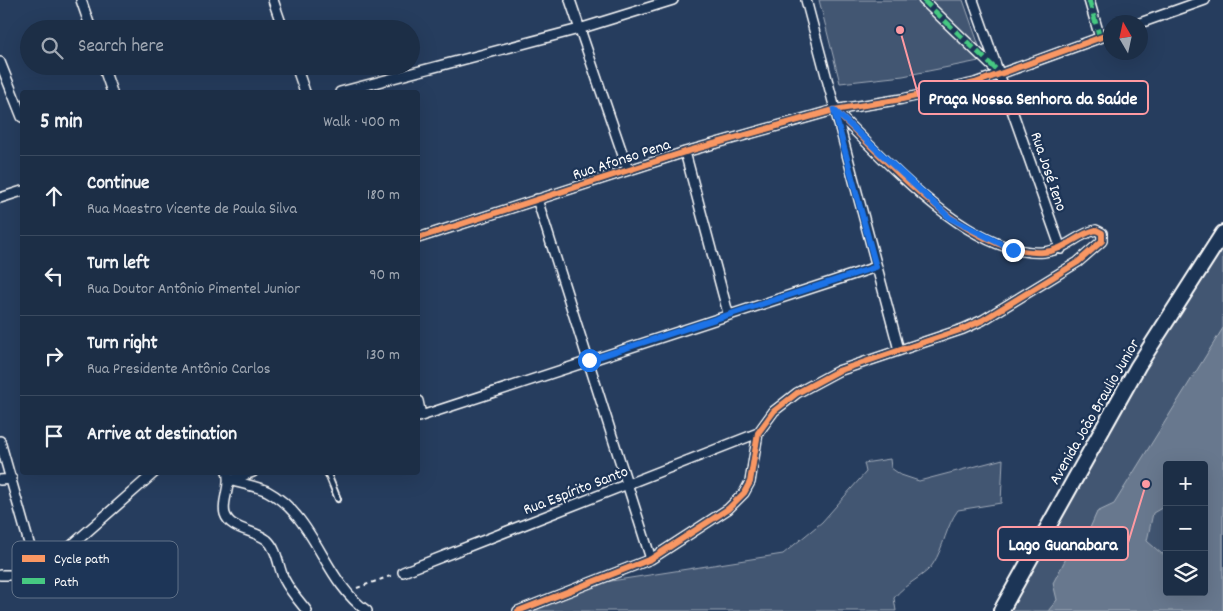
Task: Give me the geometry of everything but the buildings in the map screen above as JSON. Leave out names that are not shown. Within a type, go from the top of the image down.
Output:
[{"type":"main road","name":"Avenida João Braulio Junior","points":[[1001,611],[1138,366],[1223,233]]},
{"type":"street","points":[[81,0],[88,20]]},
{"type":"street","points":[[273,0],[280,20]]},
{"type":"street","points":[[570,0],[628,170]]},
{"type":"street","points":[[420,71],[580,29],[658,2],[674,0]]},
{"type":"street","points":[[806,0],[899,350]]},
{"type":"street","points":[[923,0],[1001,74]]},
{"type":"street","name":"Rua José Ieno","points":[[973,0],[1001,74],[1061,249]]},
{"type":"street","points":[[1089,0],[1100,38]]},
{"type":"street","points":[[1148,20],[1205,0]]},
{"type":"street","name":"Rua Afonso Pena","points":[[420,237],[685,152],[834,110],[947,90],[1001,74],[1103,37]]},
{"type":"street","points":[[0,62],[3,79],[20,113]]},
{"type":"street","points":[[106,75],[111,90]]},
{"type":"street","points":[[299,75],[304,90]]},
{"type":"street","points":[[348,90],[405,75]]},
{"type":"street","points":[[518,611],[651,559],[728,508],[744,493],[750,482],[758,433],[774,411],[797,393],[838,371],[963,329],[999,312],[1078,262],[1100,244],[1104,238],[1099,231],[1092,231],[1061,249],[1027,253],[1013,250],[950,218],[834,110]]},
{"type":"street","points":[[685,152],[728,313]]},
{"type":"street","points":[[0,198],[20,192]]},
{"type":"street","points":[[537,199],[651,559]]},
{"type":"street","points":[[420,416],[728,313],[876,267]]},
{"type":"street","name":"Rua Espírito Santo","points":[[403,572],[758,433]]},
{"type":"street","points":[[0,441],[29,541]]},
{"type":"street","points":[[77,541],[152,475]]},
{"type":"street","points":[[307,611],[284,579],[269,542],[235,525],[226,517],[224,512],[229,476],[266,491],[301,519],[346,592],[367,611]]},
{"type":"street","points":[[0,480],[12,479]]},
{"type":"lane","points":[[328,475],[338,499]]},
{"type":"path","points":[[346,592],[403,572]]},
{"type":"shaded area","points":[[819,0],[963,0],[984,60],[903,76],[840,83]]},
{"type":"shaded area","points":[[1223,233],[1223,611],[1001,611]]},
{"type":"shaded area","points":[[1223,328],[1223,611],[1048,611],[1057,600],[1053,583],[1072,547],[1078,553],[1084,551],[1083,544],[1097,512],[1114,504]]},
{"type":"shaded area","points":[[890,459],[891,468],[901,475],[919,481],[1003,459],[1001,503],[958,510],[933,564],[926,572],[903,588],[894,598],[896,611],[531,611],[547,600],[605,582],[783,554],[822,522],[866,472],[864,463]]},
{"type":"marked path","points":[[923,0],[1001,74]]},
{"type":"marked path","points":[[1089,0],[1100,38]]},
{"type":"cycle path","points":[[420,237],[685,152],[834,110],[902,99],[975,83],[1103,37]]},
{"type":"cycle path","points":[[518,611],[651,559],[728,509],[744,493],[750,482],[758,433],[774,411],[797,393],[838,371],[963,329],[983,320],[1078,262],[1102,241],[1102,233],[1096,230],[1052,251],[1044,252],[1016,250],[987,239],[958,222],[930,201],[903,178],[834,110]]},
{"type":"place","name":"Praça Nossa Senhora da Saúde","points":[[900,30]]},
{"type":"place","name":"Lago Guanabara","points":[[1146,484]]},
{"type":"route","points":[[589,360],[728,313],[876,267],[834,110],[950,218],[1013,250]]}]
